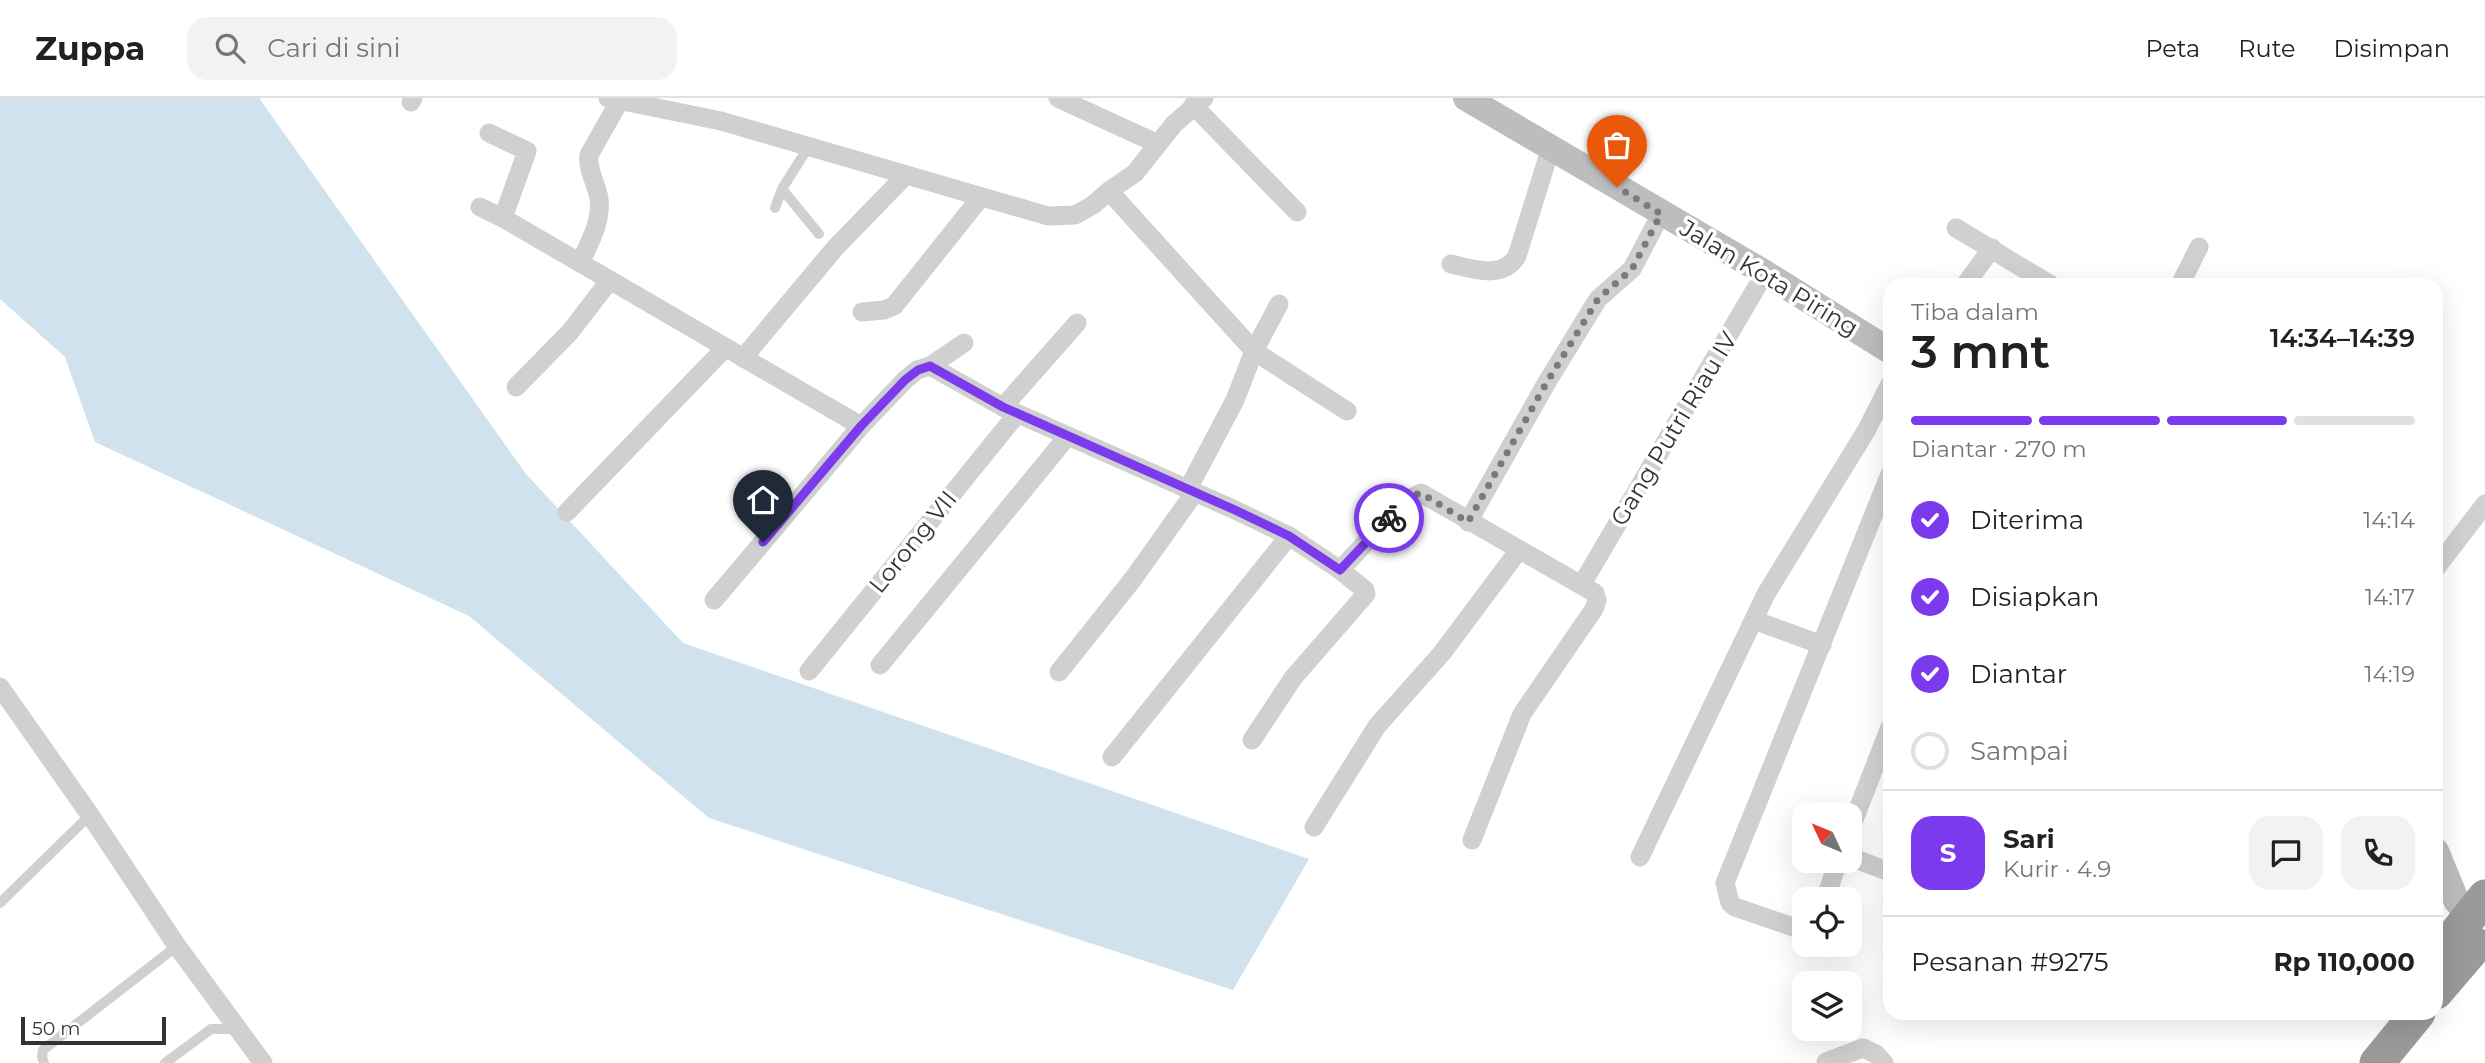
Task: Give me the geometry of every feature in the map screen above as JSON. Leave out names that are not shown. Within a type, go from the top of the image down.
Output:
[{"type":"highway","points":[[2443,954],[2480,928]]},
{"type":"highway","points":[[2443,982],[2480,928]]},
{"type":"highway","points":[[2353,1063],[2387,1020]]},
{"type":"highway","points":[[2377,1063],[2412,1020]]},
{"type":"street","points":[[1058,98],[1158,144]]},
{"type":"street","name":"Jalan Kota Piring","points":[[1466,98],[1765,273],[1883,347]]},
{"type":"street","points":[[580,263],[593,235],[599,204],[588,164],[589,155],[614,99],[721,121],[1048,216],[1075,215],[1093,205],[1135,173],[1158,144],[1200,100],[1297,212]]},
{"type":"street","points":[[489,133],[527,151],[503,218]]},
{"type":"street","points":[[1451,264],[1476,270],[1498,271],[1513,263],[1551,147]]},
{"type":"street","points":[[743,358],[836,247],[905,176]]},
{"type":"street","points":[[1109,191],[1254,351],[1347,411]]},
{"type":"street","points":[[862,312],[894,306],[981,197]]},
{"type":"street","points":[[480,207],[861,426]]},
{"type":"street","points":[[1468,522],[1547,382],[1598,299],[1632,269],[1661,214]]},
{"type":"street","points":[[1956,228],[2040,278]]},
{"type":"street","points":[[2184,278],[2199,247]]},
{"type":"street","points":[[1970,278],[1992,248]]},
{"type":"street","name":"Gang Putri Riau IV","points":[[1582,584],[1765,273]]},
{"type":"street","points":[[516,387],[570,332],[610,280]]},
{"type":"street","points":[[1059,672],[1133,579],[1191,491],[1235,400],[1254,351],[1279,304]]},
{"type":"street","name":"Lorong VII","points":[[809,671],[1077,323]]},
{"type":"street","points":[[714,600],[861,426],[905,380],[964,343]]},
{"type":"street","points":[[568,512],[725,348]]},
{"type":"street","points":[[930,366],[1010,411],[1067,438],[1289,536],[1365,590],[1366,594],[1293,678],[1252,740]]},
{"type":"street","points":[[1640,857],[1766,594],[1883,397]]},
{"type":"street","points":[[880,665],[1067,438]]},
{"type":"street","points":[[1792,927],[1735,907],[1730,903],[1725,883],[1883,493]]},
{"type":"street","points":[[1340,570],[1404,502],[1416,494],[1427,496],[1595,593],[1597,600],[1594,609],[1522,714],[1472,840]]},
{"type":"street","points":[[2443,559],[2485,504]]},
{"type":"street","points":[[1112,757],[1289,536]]},
{"type":"street","points":[[1314,827],[1377,726],[1442,653],[1519,550]]},
{"type":"street","points":[[1754,620],[1822,645]]},
{"type":"street","points":[[0,687],[177,946],[262,1063]]},
{"type":"street","points":[[1860,803],[1883,745]]},
{"type":"street","points":[[1862,862],[1883,869]]},
{"type":"street","points":[[2443,868],[2457,902],[2480,928]]},
{"type":"street","points":[[1826,1062],[1863,1048],[1876,1054],[1884,1063]]},
{"type":"lane","points":[[775,208],[782,189],[809,146]]},
{"type":"lane","points":[[782,189],[819,234]]},
{"type":"lane","points":[[0,903],[90,815]]},
{"type":"lane","points":[[44,1063],[43,1051],[177,946]]},
{"type":"lane","points":[[165,1063],[211,1029],[237,1029]]},
{"type":"water","points":[[0,98],[259,98],[526,474],[683,643],[1309,859],[1233,990],[709,818],[469,616],[95,442],[65,357],[0,299]]},
{"type":"way so far","points":[[1389,518],[1411,496],[1421,493],[1468,522],[1547,382],[1598,299],[1632,269],[1661,214],[1617,187]]},
{"type":"route","points":[[763,542],[861,426],[905,380],[918,370],[930,366],[1003,407],[1067,438],[1289,536],[1340,570],[1389,518]]}]
